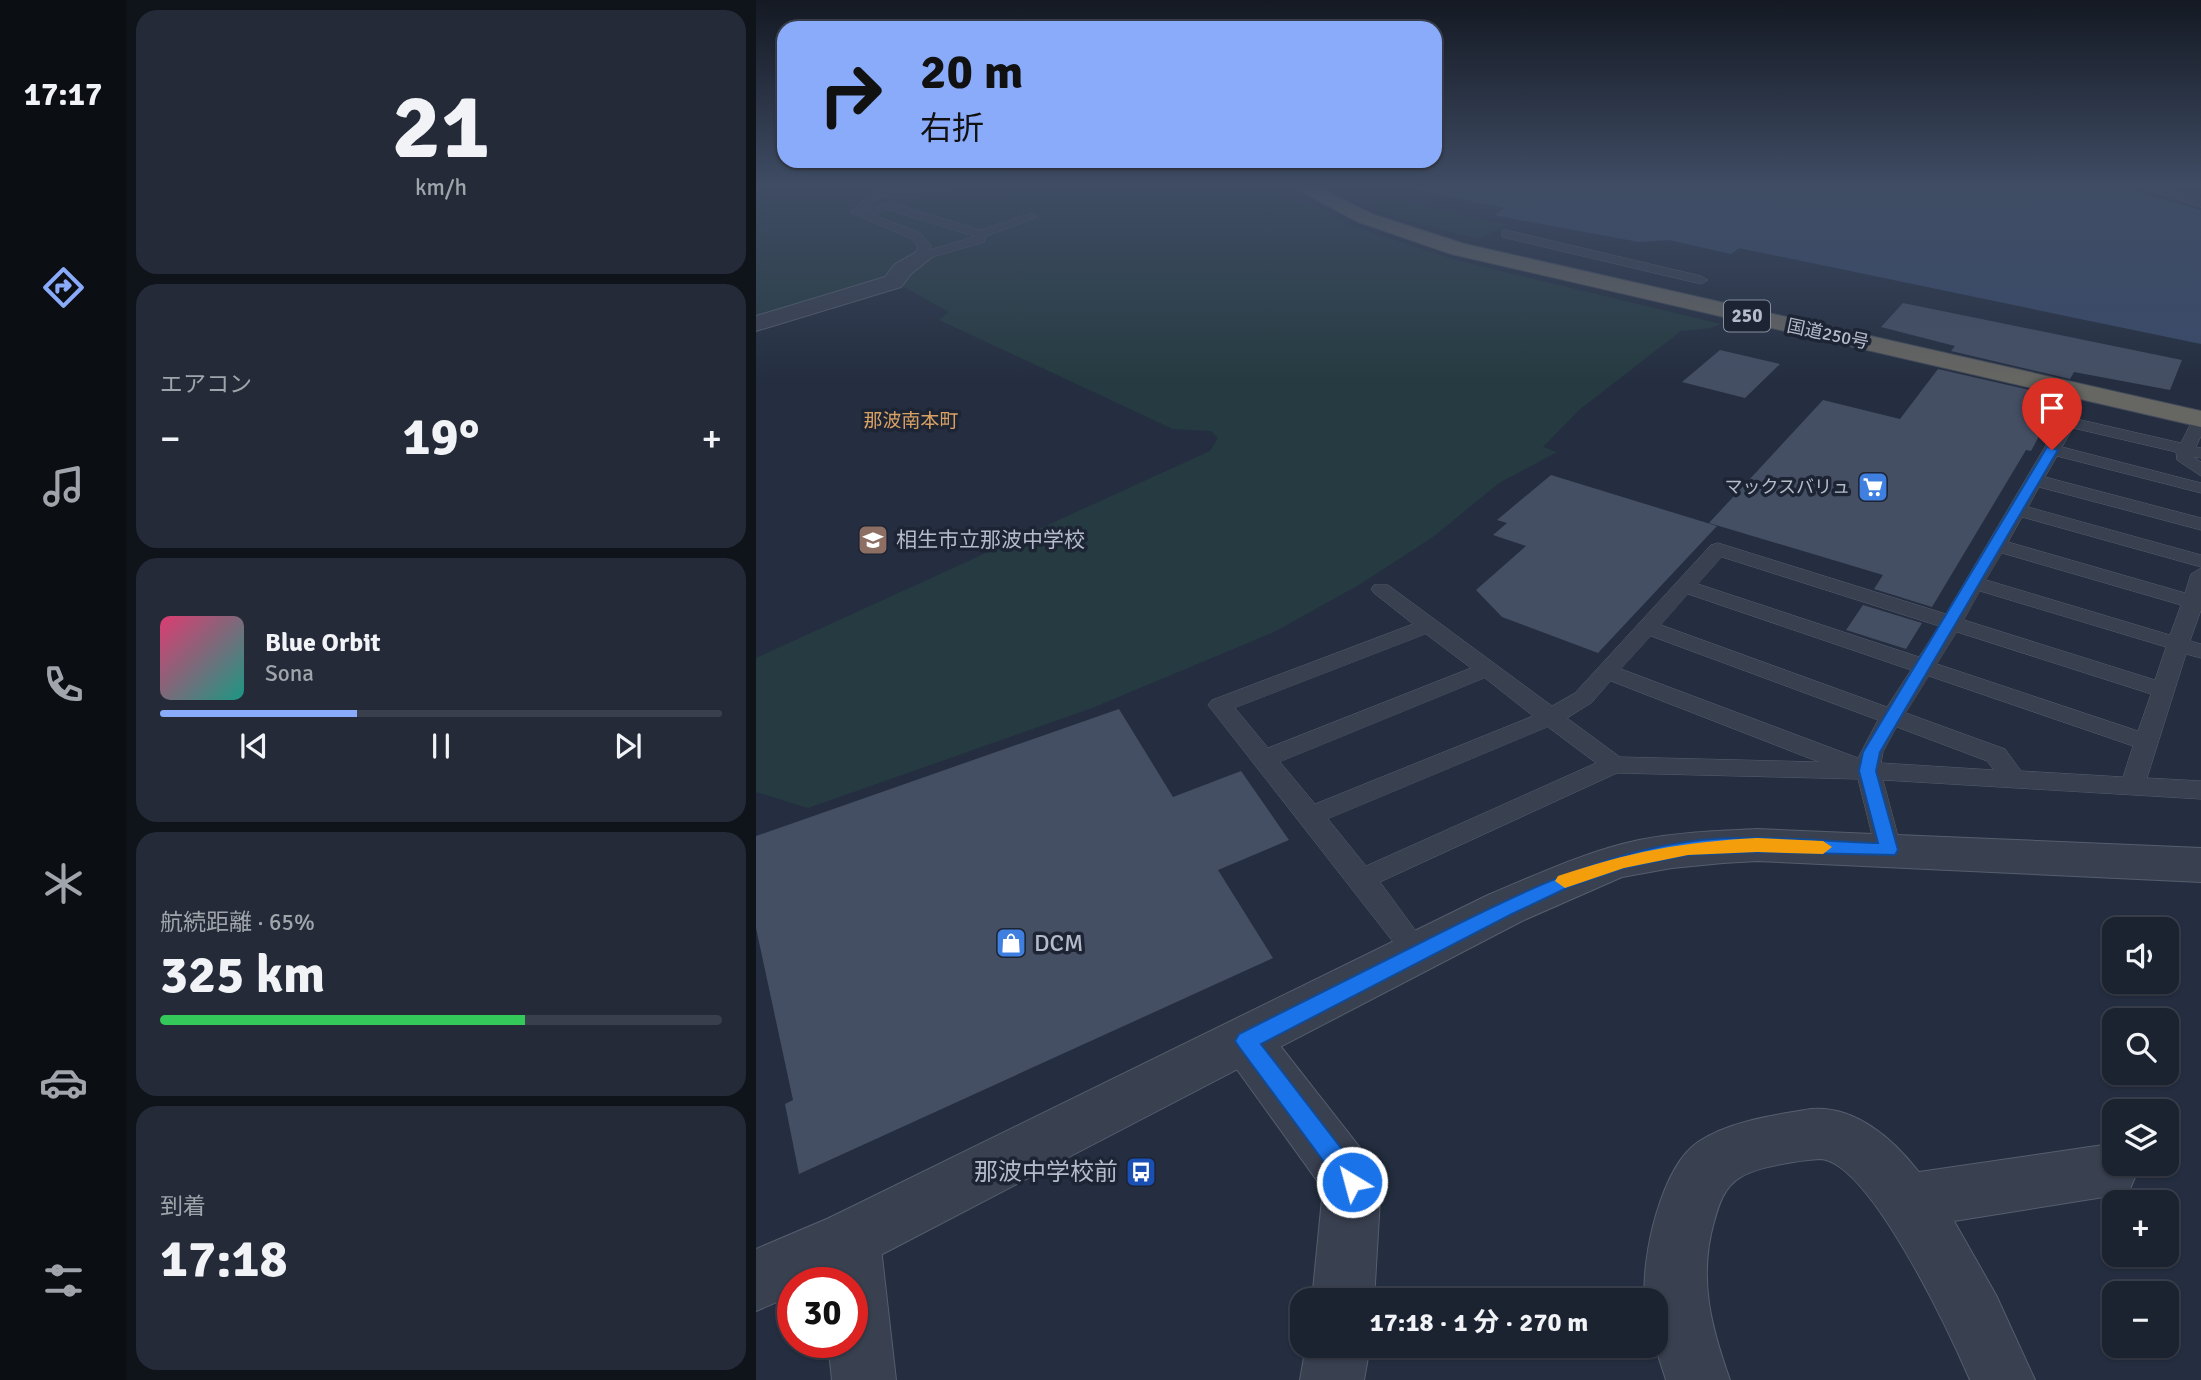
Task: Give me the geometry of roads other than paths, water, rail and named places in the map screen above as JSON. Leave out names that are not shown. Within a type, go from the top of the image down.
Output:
[{"type":"highway","name":"国道250号","points":[[1473,250],[1608,284],[2201,419]]},
{"type":"street","points":[[756,324],[893,282],[903,269],[922,256]]},
{"type":"street","points":[[757,1269],[849,1239],[1564,881],[1622,861],[1688,849],[1757,845],[2201,865]]},
{"type":"street","points":[[1246,1041],[1352,1182],[1344,1288]]},
{"type":"street","points":[[1698,1380],[1676,1310],[1674,1256],[1696,1186],[1712,1164],[1732,1152],[1821,1133],[1841,1137],[1870,1158],[1906,1201],[1967,1298],[2003,1380]]},
{"type":"street","points":[[1906,1201],[2102,1171]]},
{"type":"street","points":[[849,1239],[864,1380]]},
{"type":"street","points":[[1332,1380],[1336,1358]]},
{"type":"lane","points":[[922,256],[924,250]]},
{"type":"lane","points":[[922,256],[941,250]]},
{"type":"lane","points":[[1579,250],[1701,280]]},
{"type":"lane","points":[[1608,284],[1640,264]]},
{"type":"lane","points":[[2194,452],[2201,419]]},
{"type":"lane","points":[[1889,850],[1868,771],[1871,752],[1952,622],[2068,422],[2194,452]]},
{"type":"lane","points":[[2052,450],[2201,488]]},
{"type":"lane","points":[[2194,452],[2183,456],[2201,471]]},
{"type":"lane","points":[[2035,480],[2201,524]]},
{"type":"lane","points":[[2017,510],[2201,561]]},
{"type":"lane","points":[[1997,545],[2197,602]]},
{"type":"lane","points":[[1311,816],[1551,717],[1583,698],[1718,549],[2163,690]]},
{"type":"lane","points":[[2132,786],[2163,690],[2190,647],[2201,574]]},
{"type":"lane","points":[[1974,583],[2190,647]]},
{"type":"lane","points":[[1685,586],[2146,742]]},
{"type":"lane","points":[[1381,589],[1614,765]]},
{"type":"lane","points":[[1418,953],[1362,879],[1220,705],[1429,625]]},
{"type":"lane","points":[[1648,627],[1996,755],[2014,779]]},
{"type":"lane","points":[[1264,759],[1488,669]]},
{"type":"lane","points":[[1608,672],[1868,771]]},
{"type":"lane","points":[[1362,879],[1614,765],[1868,771],[2201,790]]},
{"type":"water","points":[[1715,250],[1736,250],[1731,254]]},
{"type":"water","points":[[1751,250],[2201,250],[2201,344]]},
{"type":"place","name":"マックスバリュ","points":[[1873,487]]},
{"type":"place","name":"相生市立那波中学校","points":[[873,540]]},
{"type":"place","name":"DCM","points":[[1011,943]]},
{"type":"place","name":"那波中学校前","points":[[1141,1172]]},
{"type":"district","name":"那波南本町","points":[[911,421]]}]
